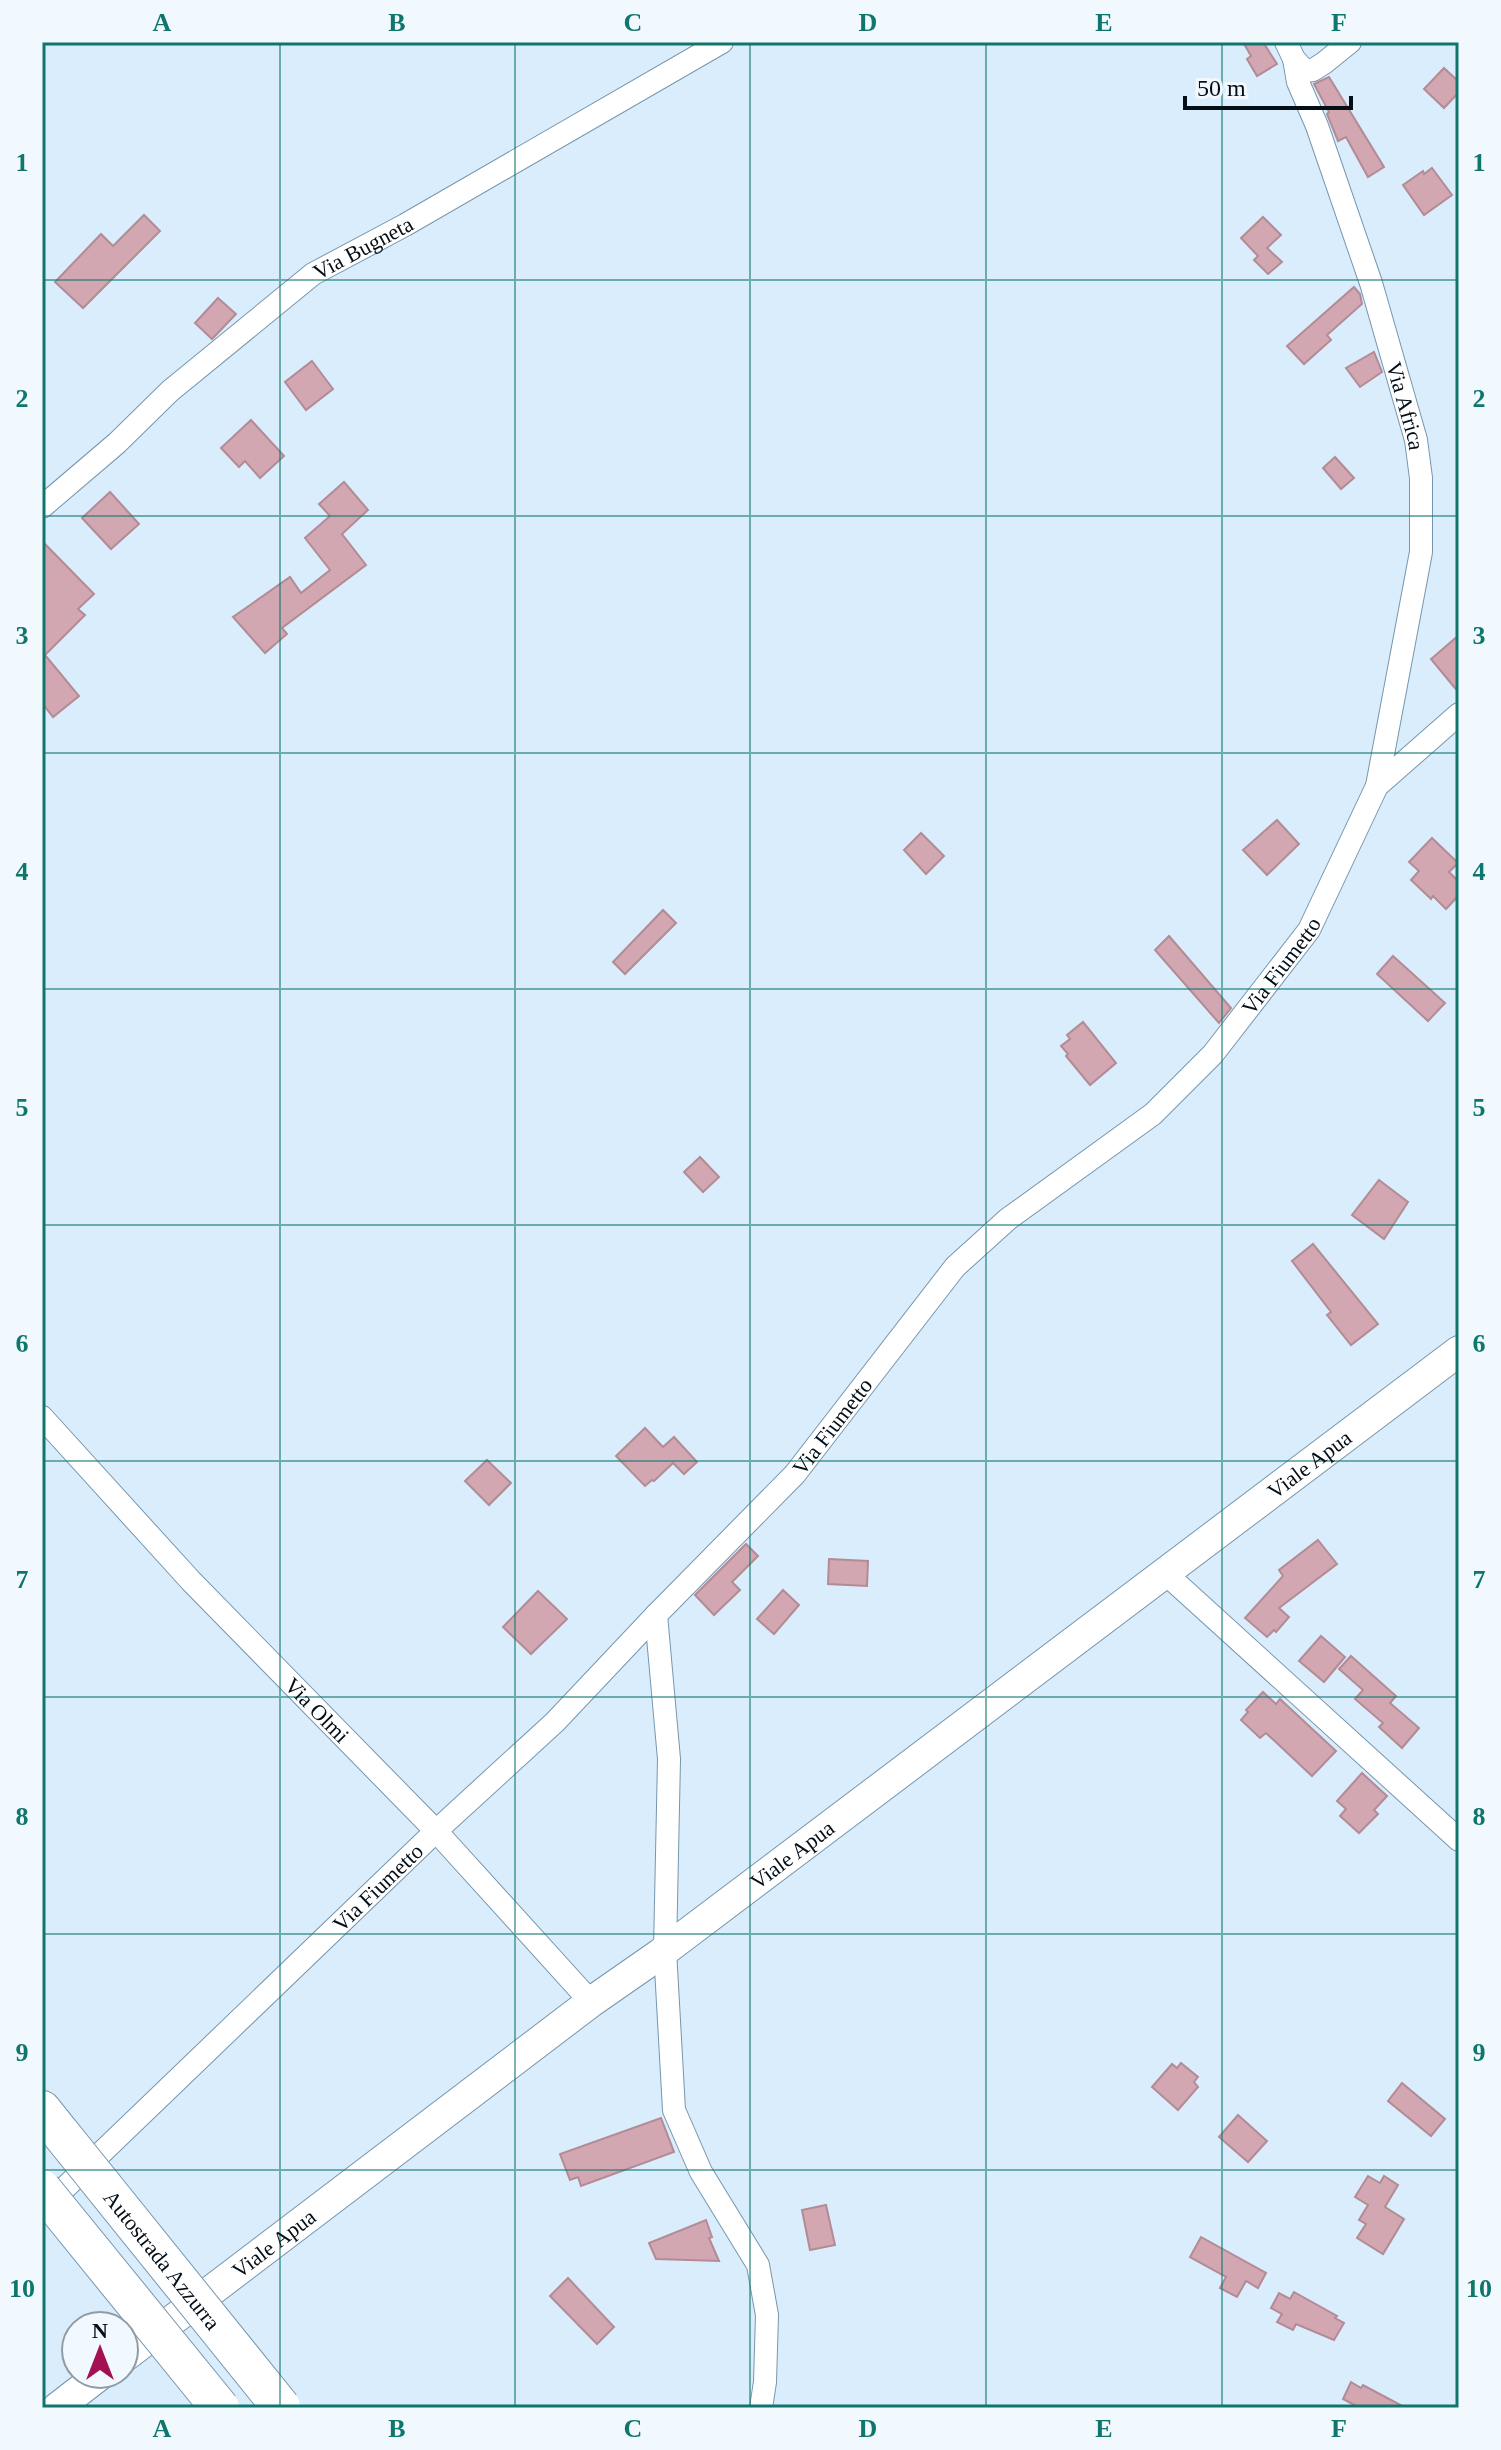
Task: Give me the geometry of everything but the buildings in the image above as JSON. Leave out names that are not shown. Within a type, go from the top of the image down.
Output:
[{"type":"highway","name":"Autostrada Azzurra","points":[[52,2122],[282,2408]]},
{"type":"highway","points":[[42,2189],[220,2408]]},
{"type":"street","name":"Via Bugneta","points":[[42,507],[117,443],[170,391],[313,274],[405,225],[722,42]]},
{"type":"street","points":[[1290,50],[1305,71],[1313,70],[1350,42]]},
{"type":"street","name":"Via Africa","points":[[1290,50],[1298,82],[1317,126],[1371,283],[1416,440],[1421,478],[1421,552],[1377,786]]},
{"type":"street","name":"Via Fiumetto","points":[[42,2210],[436,1831],[555,1722],[795,1474],[955,1267],[1008,1219],[1153,1114],[1213,1054],[1309,930],[1377,786],[1459,714]]},
{"type":"street","name":"Viale Apua","points":[[140,2345],[591,2002],[665,1950],[1459,1351]]},
{"type":"street","name":"Via Olmi","points":[[42,1417],[191,1581],[436,1831],[591,2002]]},
{"type":"street","points":[[1165,1573],[1459,1840]]},
{"type":"street","points":[[656,1615],[669,1759],[665,1950],[674,2110],[701,2172],[758,2265],[767,2315],[761,2408]]},
{"type":"street","points":[[57,2408],[80,2390]]}]
